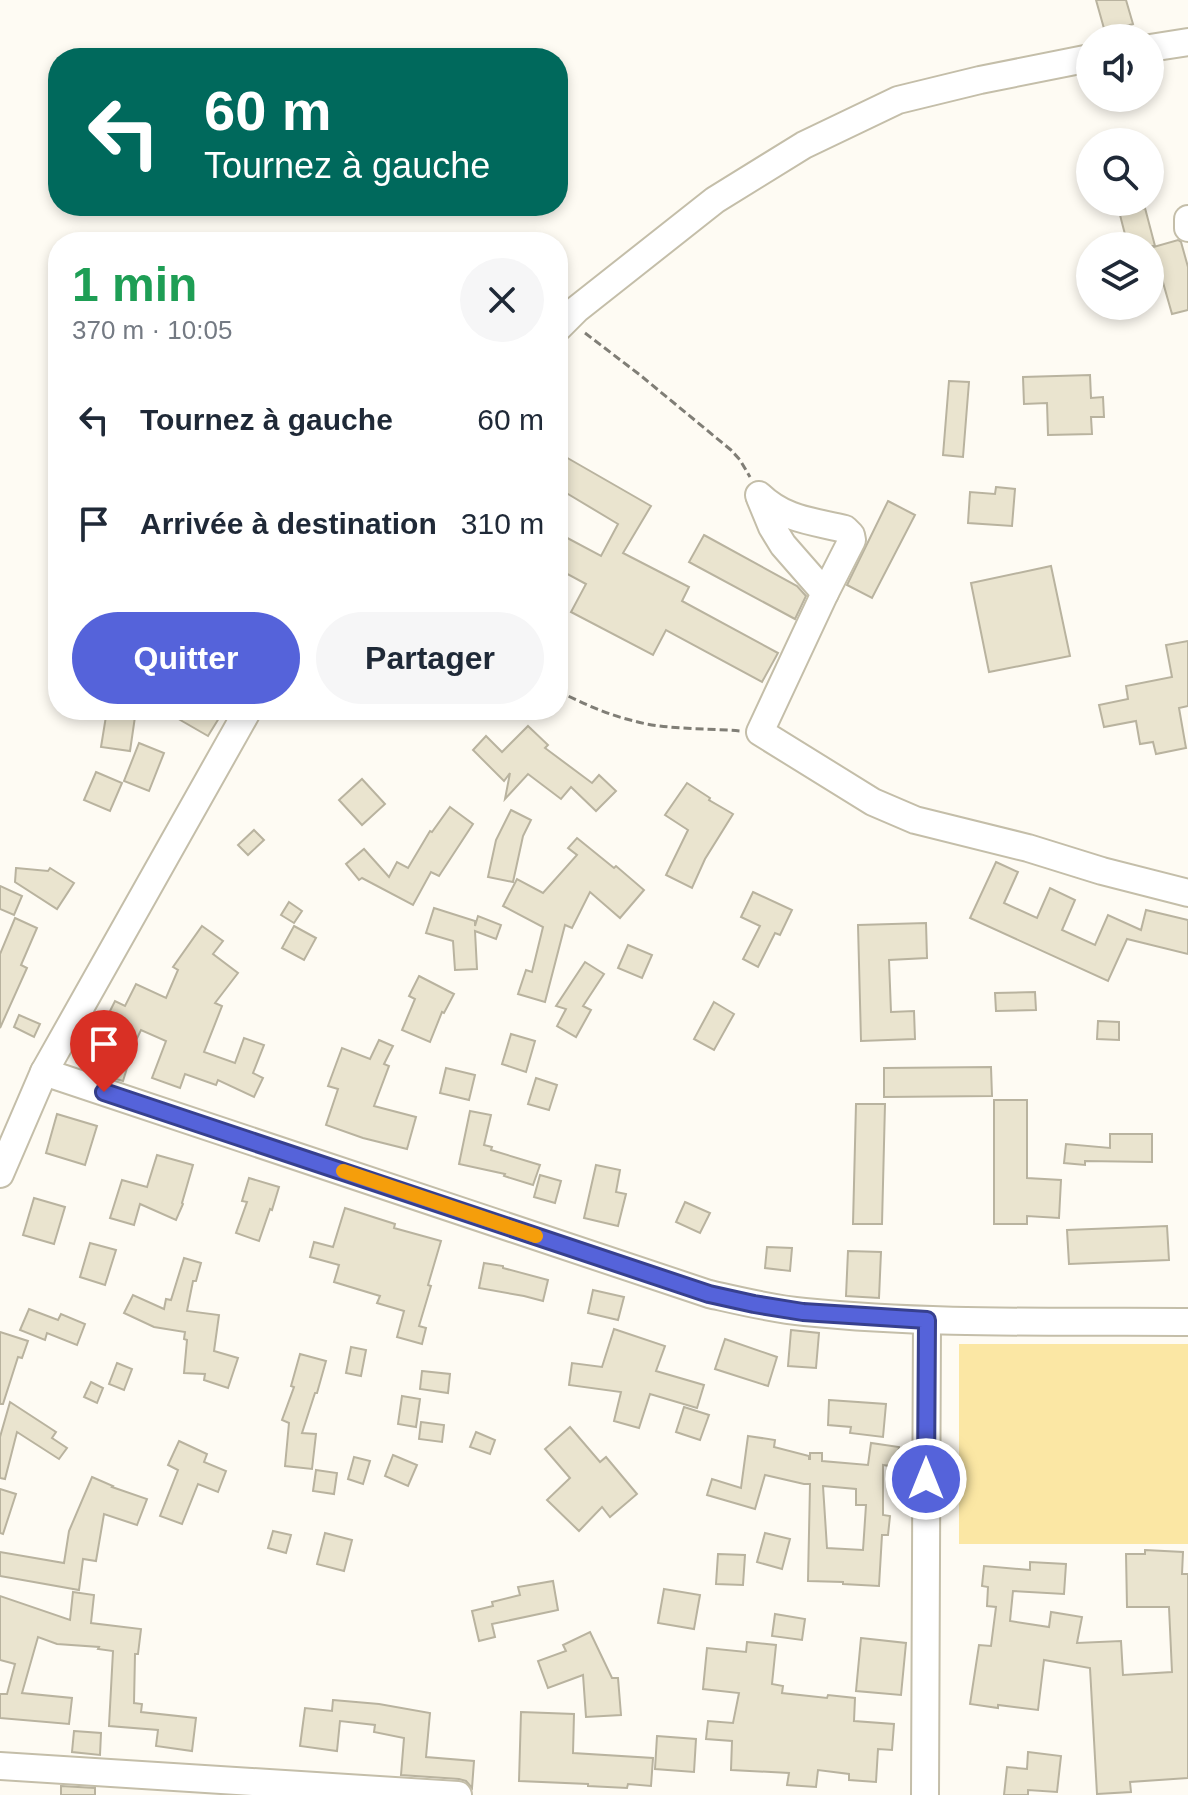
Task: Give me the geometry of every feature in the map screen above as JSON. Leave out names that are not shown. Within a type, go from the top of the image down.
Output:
[{"type":"street","points":[[1164,46],[1188,42]]},
{"type":"street","points":[[568,319],[715,200],[804,145],[898,100],[1076,61]]},
{"type":"street","points":[[1188,219],[1188,228]]},
{"type":"street","points":[[759,495],[783,545],[825,593]]},
{"type":"street","points":[[759,495],[785,514],[845,529],[851,535],[850,546],[760,732],[873,802],[915,820],[1188,893]]},
{"type":"street","points":[[0,1174],[44,1072],[242,720]]},
{"type":"street","points":[[44,1072],[709,1294],[754,1304],[803,1312],[927,1320],[1188,1322]]},
{"type":"street","points":[[925,1795],[927,1320]]},
{"type":"street","points":[[0,1766],[458,1795]]},
{"type":"path","points":[[568,328],[640,375],[731,450],[759,495]]},
{"type":"path","points":[[568,696],[634,722],[760,732]]},
{"type":"shaded area","points":[[959,1344],[1188,1344],[1188,1544],[959,1544]]},
{"type":"building","points":[[1096,0],[1126,0],[1133,24],[1103,24]]},
{"type":"building","points":[[1120,216],[1147,216],[1151,232],[1124,232]]},
{"type":"building","points":[[1181,242],[1188,267],[1188,310],[1172,314],[1164,286],[1164,244]]},
{"type":"building","points":[[1090,375],[1091,398],[1103,397],[1104,417],[1091,417],[1092,434],[1048,435],[1047,403],[1024,404],[1023,377]]},
{"type":"building","points":[[949,381],[969,382],[963,457],[943,455]]},
{"type":"building","points":[[568,458],[651,506],[623,553],[689,587],[682,601],[778,653],[762,682],[666,630],[653,655],[571,612],[586,584],[568,574],[568,538],[601,556],[618,524],[568,494]]},
{"type":"building","points":[[996,487],[1015,489],[1012,526],[968,523],[970,492],[995,494]]},
{"type":"building","points":[[888,501],[915,515],[872,598],[847,585]]},
{"type":"building","points":[[704,535],[797,586],[806,596],[795,619],[689,562]]},
{"type":"building","points":[[1051,566],[1070,656],[989,672],[971,583]]},
{"type":"building","points":[[1188,641],[1188,706],[1179,708],[1186,748],[1156,754],[1153,742],[1140,744],[1136,721],[1104,727],[1099,705],[1128,699],[1126,686],[1172,677],[1166,645]]},
{"type":"building","points":[[105,720],[135,720],[130,751],[101,747]]},
{"type":"building","points":[[180,720],[218,720],[208,736]]},
{"type":"building","points":[[528,726],[548,745],[545,748],[592,783],[599,775],[616,791],[596,811],[571,787],[561,799],[528,774],[505,799],[510,773],[504,781],[473,750],[486,736],[502,752]]},
{"type":"building","points":[[139,743],[164,753],[149,791],[124,781]]},
{"type":"building","points":[[96,772],[122,783],[110,811],[84,800]]},
{"type":"building","points":[[362,779],[385,804],[362,825],[339,800]]},
{"type":"building","points":[[687,783],[733,814],[705,859],[692,888],[666,875],[688,830],[665,815]]},
{"type":"building","points":[[450,807],[473,824],[439,876],[431,872],[413,905],[362,878],[359,880],[346,864],[364,849],[389,877],[397,862],[408,868],[430,831]]},
{"type":"building","points":[[511,810],[531,820],[523,836],[513,882],[488,877],[496,840]]},
{"type":"building","points":[[254,830],[264,840],[248,855],[238,845]]},
{"type":"building","points":[[577,838],[644,890],[620,918],[590,892],[572,928],[565,925],[545,1002],[518,994],[526,970],[532,972],[543,927],[503,906],[517,879],[543,893],[577,855],[568,848]]},
{"type":"building","points":[[996,862],[1018,872],[1004,903],[1037,918],[1050,888],[1075,900],[1062,930],[1095,945],[1108,915],[1141,930],[1146,910],[1188,920],[1188,954],[1127,939],[1108,981],[970,918]]},
{"type":"building","points":[[16,868],[48,871],[50,868],[74,883],[57,909],[15,882]]},
{"type":"building","points":[[0,886],[22,896],[14,915],[0,909]]},
{"type":"building","points":[[753,892],[792,910],[780,935],[775,933],[758,967],[743,959],[760,926],[741,917]]},
{"type":"building","points":[[289,902],[302,911],[294,923],[281,915]]},
{"type":"building","points":[[434,908],[475,921],[475,926],[478,916],[501,925],[496,939],[475,931],[477,969],[455,970],[453,941],[426,933]]},
{"type":"building","points":[[15,918],[37,928],[21,965],[27,968],[0,1028],[0,954]]},
{"type":"building","points":[[926,923],[927,958],[889,960],[891,1012],[914,1011],[915,1039],[861,1041],[858,925]]},
{"type":"building","points":[[202,926],[223,941],[213,954],[238,973],[215,1003],[222,1006],[204,1052],[235,1063],[244,1038],[264,1045],[253,1073],[263,1078],[254,1097],[218,1080],[216,1085],[185,1074],[180,1088],[152,1078],[166,1041],[141,1030],[123,1067],[127,1068],[123,1081],[106,1076],[112,1059],[101,1053],[115,1026],[105,1021],[115,1001],[125,1006],[136,984],[166,998],[178,970],[173,967]]},
{"type":"building","points":[[294,926],[316,938],[304,960],[282,948]]},
{"type":"building","points":[[628,945],[652,955],[642,978],[618,968]]},
{"type":"building","points":[[585,962],[604,974],[583,1006],[591,1010],[576,1037],[557,1026],[566,1009],[556,1006]]},
{"type":"building","points":[[419,976],[454,994],[442,1012],[430,1042],[402,1030],[415,999],[409,996]]},
{"type":"building","points":[[1035,992],[1036,1010],[996,1011],[995,993]]},
{"type":"building","points":[[714,1002],[734,1014],[714,1050],[694,1039]]},
{"type":"building","points":[[19,1015],[40,1024],[34,1037],[14,1027]]},
{"type":"building","points":[[1098,1021],[1119,1022],[1119,1040],[1097,1039]]},
{"type":"building","points":[[511,1034],[535,1041],[526,1072],[502,1064]]},
{"type":"building","points":[[379,1040],[393,1046],[384,1064],[389,1066],[374,1106],[416,1117],[407,1149],[326,1125],[338,1089],[328,1086],[342,1048],[370,1059]]},
{"type":"building","points":[[991,1067],[992,1096],[884,1097],[884,1068]]},
{"type":"building","points":[[446,1068],[475,1075],[469,1100],[440,1093]]},
{"type":"building","points":[[536,1078],[557,1085],[549,1110],[528,1104]]},
{"type":"building","points":[[994,1100],[1027,1100],[1027,1178],[1061,1180],[1059,1218],[1027,1216],[1027,1224],[994,1224]]},
{"type":"building","points":[[856,1104],[885,1104],[882,1224],[853,1224]]},
{"type":"building","points":[[470,1111],[491,1115],[484,1145],[540,1165],[533,1185],[505,1174],[459,1164]]},
{"type":"building","points":[[57,1114],[97,1126],[85,1165],[46,1153]]},
{"type":"building","points":[[1110,1134],[1152,1134],[1152,1162],[1064,1163],[1066,1144],[1110,1148]]},
{"type":"building","points":[[157,1155],[193,1165],[176,1220],[140,1204],[134,1225],[110,1218],[122,1180],[147,1187]]},
{"type":"building","points":[[596,1165],[620,1170],[616,1192],[626,1194],[618,1226],[584,1218]]},
{"type":"building","points":[[540,1175],[561,1181],[555,1203],[534,1197]]},
{"type":"building","points":[[249,1178],[279,1187],[259,1241],[236,1233],[247,1202],[242,1201]]},
{"type":"building","points":[[34,1198],[65,1207],[54,1244],[23,1235]]},
{"type":"building","points":[[685,1202],[710,1213],[700,1233],[676,1222]]},
{"type":"building","points":[[345,1208],[395,1224],[394,1228],[441,1241],[419,1326],[426,1328],[422,1344],[397,1337],[404,1311],[377,1303],[380,1296],[334,1282],[339,1265],[310,1257],[314,1242],[333,1247]]},
{"type":"building","points":[[1167,1226],[1169,1260],[1069,1264],[1067,1230]]},
{"type":"building","points":[[90,1243],[116,1250],[105,1285],[80,1277]]},
{"type":"building","points":[[767,1247],[792,1248],[790,1271],[765,1268]]},
{"type":"building","points":[[848,1251],[881,1252],[879,1298],[846,1296]]},
{"type":"building","points":[[184,1258],[201,1263],[196,1281],[193,1281],[187,1311],[219,1315],[214,1351],[238,1358],[228,1388],[204,1380],[205,1374],[184,1373],[185,1332],[154,1327],[124,1313],[133,1295],[164,1309],[166,1299],[171,1300]]},
{"type":"building","points":[[484,1263],[548,1280],[543,1301],[479,1288]]},
{"type":"building","points":[[593,1290],[624,1297],[618,1320],[588,1313]]},
{"type":"building","points":[[29,1309],[58,1320],[61,1314],[85,1324],[77,1345],[47,1333],[45,1340],[20,1330]]},
{"type":"building","points":[[614,1329],[665,1346],[656,1371],[704,1385],[697,1408],[650,1394],[639,1428],[614,1421],[621,1392],[569,1385],[572,1363],[602,1367]]},
{"type":"building","points":[[791,1330],[819,1333],[816,1368],[788,1366]]},
{"type":"building","points":[[0,1332],[28,1341],[22,1358],[18,1357],[3,1404],[0,1404]]},
{"type":"building","points":[[725,1339],[777,1357],[768,1386],[715,1369]]},
{"type":"building","points":[[351,1347],[366,1350],[361,1376],[346,1373]]},
{"type":"building","points":[[300,1354],[326,1361],[302,1433],[316,1434],[312,1469],[285,1466],[289,1423],[282,1420],[294,1387],[291,1386]]},
{"type":"building","points":[[117,1363],[132,1369],[124,1390],[109,1384]]},
{"type":"building","points":[[422,1371],[450,1374],[448,1393],[420,1389]]},
{"type":"building","points":[[91,1382],[103,1388],[97,1403],[84,1397]]},
{"type":"building","points":[[402,1396],[420,1399],[416,1427],[398,1424]]},
{"type":"building","points":[[829,1400],[886,1404],[883,1437],[850,1433],[851,1427],[828,1425]]},
{"type":"building","points":[[10,1402],[56,1432],[52,1438],[67,1448],[59,1459],[17,1432],[5,1479],[0,1478],[0,1437]]},
{"type":"building","points":[[684,1407],[709,1415],[700,1440],[676,1432]]},
{"type":"building","points":[[421,1422],[444,1425],[442,1442],[419,1439]]},
{"type":"building","points":[[570,1427],[600,1462],[606,1457],[637,1494],[610,1517],[602,1507],[579,1531],[547,1500],[570,1478],[545,1449]]},
{"type":"building","points":[[476,1432],[495,1440],[490,1454],[470,1447]]},
{"type":"building","points":[[748,1436],[775,1440],[774,1447],[809,1456],[809,1459],[810,1453],[822,1453],[822,1461],[868,1465],[871,1443],[899,1447],[896,1467],[883,1465],[883,1515],[890,1516],[888,1535],[882,1535],[879,1586],[808,1581],[810,1484],[765,1475],[755,1509],[707,1495],[712,1479],[741,1488]],"holes":[[[823,1486],[856,1489],[856,1505],[866,1505],[863,1550],[827,1548]]]},
{"type":"building","points":[[179,1441],[207,1454],[204,1462],[226,1471],[218,1492],[198,1484],[182,1524],[160,1516],[178,1470],[168,1465]]},
{"type":"building","points":[[393,1455],[417,1465],[408,1486],[385,1476]]},
{"type":"building","points":[[354,1457],[370,1461],[363,1484],[348,1479]]},
{"type":"building","points":[[316,1470],[337,1473],[334,1494],[313,1491]]},
{"type":"building","points":[[92,1477],[147,1499],[137,1525],[104,1514],[96,1561],[83,1559],[79,1590],[0,1576],[0,1552],[64,1563],[69,1531]]},
{"type":"building","points":[[0,1489],[16,1494],[3,1534],[0,1533]]},
{"type":"building","points":[[273,1531],[291,1535],[286,1553],[268,1548]]},
{"type":"building","points":[[325,1533],[352,1540],[344,1571],[317,1564]]},
{"type":"building","points":[[765,1533],[790,1539],[782,1569],[757,1562]]},
{"type":"building","points":[[1145,1550],[1183,1552],[1182,1574],[1188,1574],[1188,1778],[1130,1782],[1131,1792],[1097,1794],[1090,1668],[1044,1660],[1038,1710],[970,1704],[979,1645],[991,1646],[996,1607],[987,1606],[988,1587],[982,1586],[984,1566],[1030,1570],[1030,1562],[1066,1564],[1064,1594],[1013,1591],[1010,1621],[1049,1627],[1051,1612],[1082,1617],[1077,1643],[1121,1641],[1123,1675],[1172,1672],[1169,1607],[1127,1607],[1126,1554],[1145,1554]]},
{"type":"building","points":[[718,1554],[745,1555],[743,1585],[716,1584]]},
{"type":"building","points":[[553,1581],[558,1610],[492,1624],[495,1637],[479,1641],[472,1611],[520,1595],[518,1587]]},
{"type":"building","points":[[664,1589],[700,1595],[694,1629],[658,1623]]},
{"type":"building","points":[[73,1592],[94,1595],[91,1623],[141,1629],[138,1654],[135,1654],[134,1703],[142,1704],[141,1712],[196,1718],[192,1751],[156,1746],[158,1730],[109,1726],[113,1651],[99,1647],[57,1644],[38,1637],[22,1693],[72,1698],[69,1724],[0,1718],[0,1694],[7,1694],[15,1664],[0,1660],[0,1596],[70,1620]]},
{"type":"building","points":[[775,1614],[805,1619],[802,1640],[772,1636]]},
{"type":"building","points":[[590,1632],[612,1678],[618,1678],[621,1715],[586,1717],[583,1675],[548,1688],[538,1661],[566,1651],[563,1645]]},
{"type":"building","points":[[861,1638],[906,1643],[901,1695],[856,1691]]},
{"type":"building","points":[[747,1642],[776,1645],[772,1684],[783,1686],[782,1693],[855,1698],[854,1721],[894,1724],[892,1750],[878,1749],[876,1782],[849,1780],[849,1774],[818,1770],[816,1787],[787,1785],[789,1773],[731,1770],[732,1741],[706,1739],[708,1721],[733,1723],[739,1693],[703,1689],[707,1648],[746,1652]]},
{"type":"building","points":[[333,1700],[430,1713],[426,1757],[474,1761],[472,1788],[459,1779],[401,1775],[404,1738],[374,1732],[375,1725],[340,1721],[337,1751],[300,1746],[305,1708],[332,1711]]},
{"type":"building","points":[[521,1712],[574,1714],[573,1753],[653,1758],[651,1786],[628,1784],[627,1788],[519,1781]]},
{"type":"building","points":[[74,1731],[101,1733],[100,1755],[72,1752]]},
{"type":"building","points":[[657,1736],[696,1739],[694,1772],[655,1769]]},
{"type":"building","points":[[1028,1752],[1061,1756],[1057,1792],[1028,1790],[1028,1795],[1004,1795],[1007,1767],[1027,1769]]},
{"type":"building","points":[[61,1786],[95,1788],[95,1795],[61,1795]]},
{"type":"slow traffic","points":[[343,1171],[536,1236]]},
{"type":"route","points":[[104,1092],[709,1294],[803,1312],[927,1320],[926,1479]]}]
